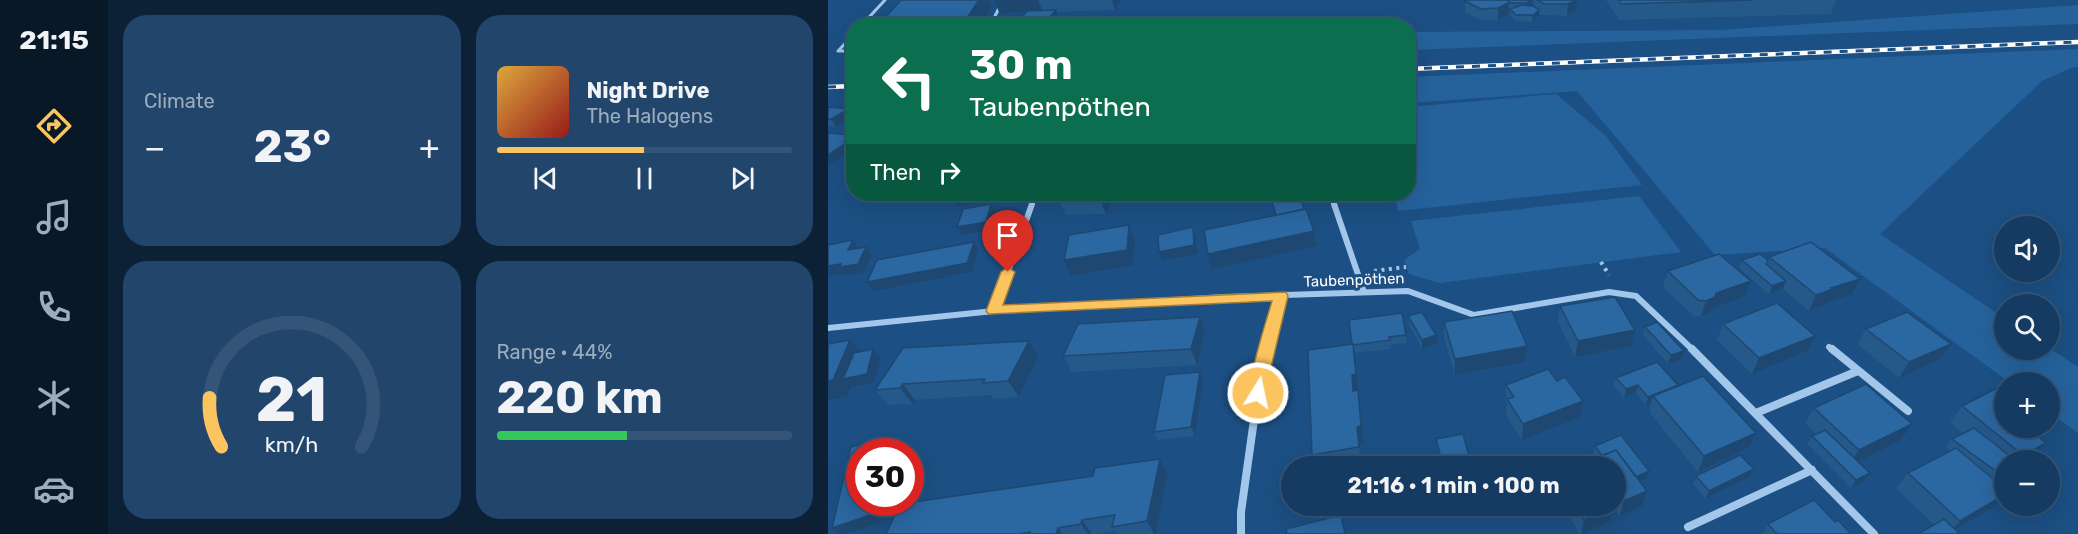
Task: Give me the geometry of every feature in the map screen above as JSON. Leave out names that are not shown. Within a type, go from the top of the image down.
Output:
[{"type":"street","points":[[994,311],[1033,201]]},
{"type":"street","points":[[1333,201],[1364,292]]},
{"type":"street","name":"Taubenpöthen","points":[[828,328],[994,311],[1364,292],[1408,291],[1474,315],[1609,292],[1636,296],[1756,413],[1874,534]]},
{"type":"street","points":[[1241,534],[1241,512],[1261,370],[1281,296]]},
{"type":"street","points":[[1829,347],[1908,411]]},
{"type":"street","points":[[1756,413],[1858,371]]},
{"type":"street","points":[[1688,527],[1812,470]]},
{"type":"lane","points":[[868,18],[885,0]]},
{"type":"lane","points":[[994,18],[1003,0]]},
{"type":"lane","points":[[846,42],[838,51],[846,51]]},
{"type":"path","points":[[1359,273],[1407,267]]},
{"type":"shaded area","points":[[2078,5],[2078,24],[1416,50],[1416,32],[1719,30]]},
{"type":"shaded area","points":[[2078,49],[2078,67],[2042,81],[1880,234],[1994,311],[1994,360],[2060,360],[2060,355],[2078,367],[2078,433],[2060,420],[2060,372],[1995,372],[1825,248],[1715,255],[1577,91],[1416,102],[1416,77]]},
{"type":"shaded area","points":[[1556,94],[1606,136],[1642,185],[1398,211],[1396,201],[1416,201],[1416,106]]},
{"type":"shaded area","points":[[1639,196],[1681,252],[1440,283],[1409,274],[1404,260],[1420,249],[1411,221]]},
{"type":"building","points":[[901,0],[979,0],[967,18],[885,18]]},
{"type":"building","points":[[1466,0],[1509,0],[1508,3],[1498,8],[1481,9]]},
{"type":"building","points":[[1509,0],[1532,0],[1526,3],[1510,3]]},
{"type":"building","points":[[1537,0],[1577,0],[1568,4],[1544,4]]},
{"type":"building","points":[[1619,0],[1753,0],[1621,4]]},
{"type":"building","points":[[1522,5],[1533,6],[1539,10],[1533,15],[1516,15],[1510,9]]},
{"type":"building","points":[[1056,10],[1049,18],[1021,18],[1027,11]]},
{"type":"building","points":[[828,107],[846,109],[846,111],[828,119]]},
{"type":"building","points":[[828,133],[846,134],[844,141],[846,143],[828,155]]},
{"type":"building","points":[[1301,201],[1304,209],[1276,215],[1272,202]]},
{"type":"building","points":[[991,204],[986,222],[957,227],[963,209]]},
{"type":"building","points":[[1306,209],[1314,231],[1208,254],[1204,230]]},
{"type":"building","points":[[1129,225],[1127,250],[1064,260],[1069,235]]},
{"type":"building","points":[[1193,227],[1194,245],[1159,252],[1158,235]]},
{"type":"building","points":[[853,240],[848,250],[866,247],[858,264],[828,266],[828,245]]},
{"type":"building","points":[[974,242],[967,263],[867,282],[877,260]]},
{"type":"building","points":[[1811,242],[1860,279],[1816,295],[1769,257]]},
{"type":"building","points":[[1719,254],[1751,281],[1716,293],[1715,297],[1706,301],[1698,300],[1668,271]]},
{"type":"building","points":[[1760,254],[1768,260],[1766,264],[1786,281],[1772,286],[1742,260]]},
{"type":"building","points":[[1615,297],[1635,330],[1578,341],[1560,306]]},
{"type":"building","points":[[1777,303],[1815,336],[1759,358],[1723,324]]},
{"type":"building","points":[[1512,311],[1527,346],[1455,359],[1444,322]]},
{"type":"building","points":[[1422,312],[1436,335],[1422,340],[1408,316]]},
{"type":"building","points":[[1907,312],[1951,344],[1909,362],[1866,329]]},
{"type":"building","points":[[1402,313],[1406,335],[1389,337],[1390,340],[1352,344],[1349,320]]},
{"type":"building","points":[[1200,317],[1191,349],[1063,356],[1078,324]]},
{"type":"building","points":[[1657,322],[1684,351],[1671,355],[1645,327]]},
{"type":"building","points":[[850,340],[833,380],[828,381],[828,344]]},
{"type":"building","points":[[1029,341],[1008,381],[983,383],[985,379],[903,384],[900,388],[875,390],[903,348]]},
{"type":"building","points":[[1353,344],[1356,374],[1352,375],[1353,391],[1358,390],[1361,426],[1357,427],[1359,447],[1312,455],[1308,350]]},
{"type":"building","points":[[873,349],[867,374],[843,379],[854,353]]},
{"type":"building","points":[[1657,362],[1678,385],[1648,397],[1638,385],[1626,389],[1616,378]]},
{"type":"building","points":[[1548,369],[1557,381],[1565,377],[1583,401],[1523,424],[1507,399],[1514,397],[1506,385]]},
{"type":"building","points":[[1200,372],[1191,427],[1154,432],[1165,375]]},
{"type":"building","points":[[1703,376],[1756,433],[1704,456],[1653,396]]},
{"type":"building","points":[[1866,384],[1912,424],[1859,450],[1814,408]]},
{"type":"building","points":[[1994,390],[1994,432],[1962,406]]},
{"type":"building","points":[[1974,428],[2002,450],[1994,450],[1994,470],[1952,439]]},
{"type":"building","points":[[1825,430],[1870,473],[1856,480],[1812,436]]},
{"type":"building","points":[[1463,434],[1469,456],[1441,456],[1436,439]]},
{"type":"building","points":[[1621,435],[1649,471],[1636,477],[1626,464],[1626,456],[1620,456],[1616,450],[1602,456],[1595,446]]},
{"type":"building","points":[[2002,438],[2040,438],[2046,443],[2033,450],[2017,450]]},
{"type":"building","points":[[1956,448],[1994,480],[1994,501],[1960,521],[1908,473]]},
{"type":"building","points":[[1616,450],[1621,456],[1601,456]]},
{"type":"building","points":[[1740,455],[1754,469],[1709,491],[1696,476]]},
{"type":"building","points":[[1160,459],[1147,521],[1112,527],[1115,515],[1082,520],[1081,524],[1058,528],[1056,534],[1029,534],[1030,532],[1019,534],[886,534],[894,516],[924,516],[924,501],[1093,476],[1095,468]]},
{"type":"building","points":[[1626,463],[1647,491],[1626,500]]},
{"type":"building","points":[[846,468],[846,516],[867,516],[832,528]]},
{"type":"building","points":[[1814,500],[1835,522],[1838,520],[1851,534],[1777,534],[1768,524]]},
{"type":"building","points":[[1341,516],[1345,534],[1287,534],[1286,529]]},
{"type":"building","points":[[1581,516],[1593,516],[1584,520]]},
{"type":"building","points":[[1944,519],[1960,534],[1918,534]]},
{"type":"railway","points":[[1416,69],[2078,42]]},
{"type":"railway","points":[[828,87],[846,86]]},
{"type":"route","points":[[1008,272],[994,311],[1224,297],[1281,296],[1261,370],[1258,393]]}]
